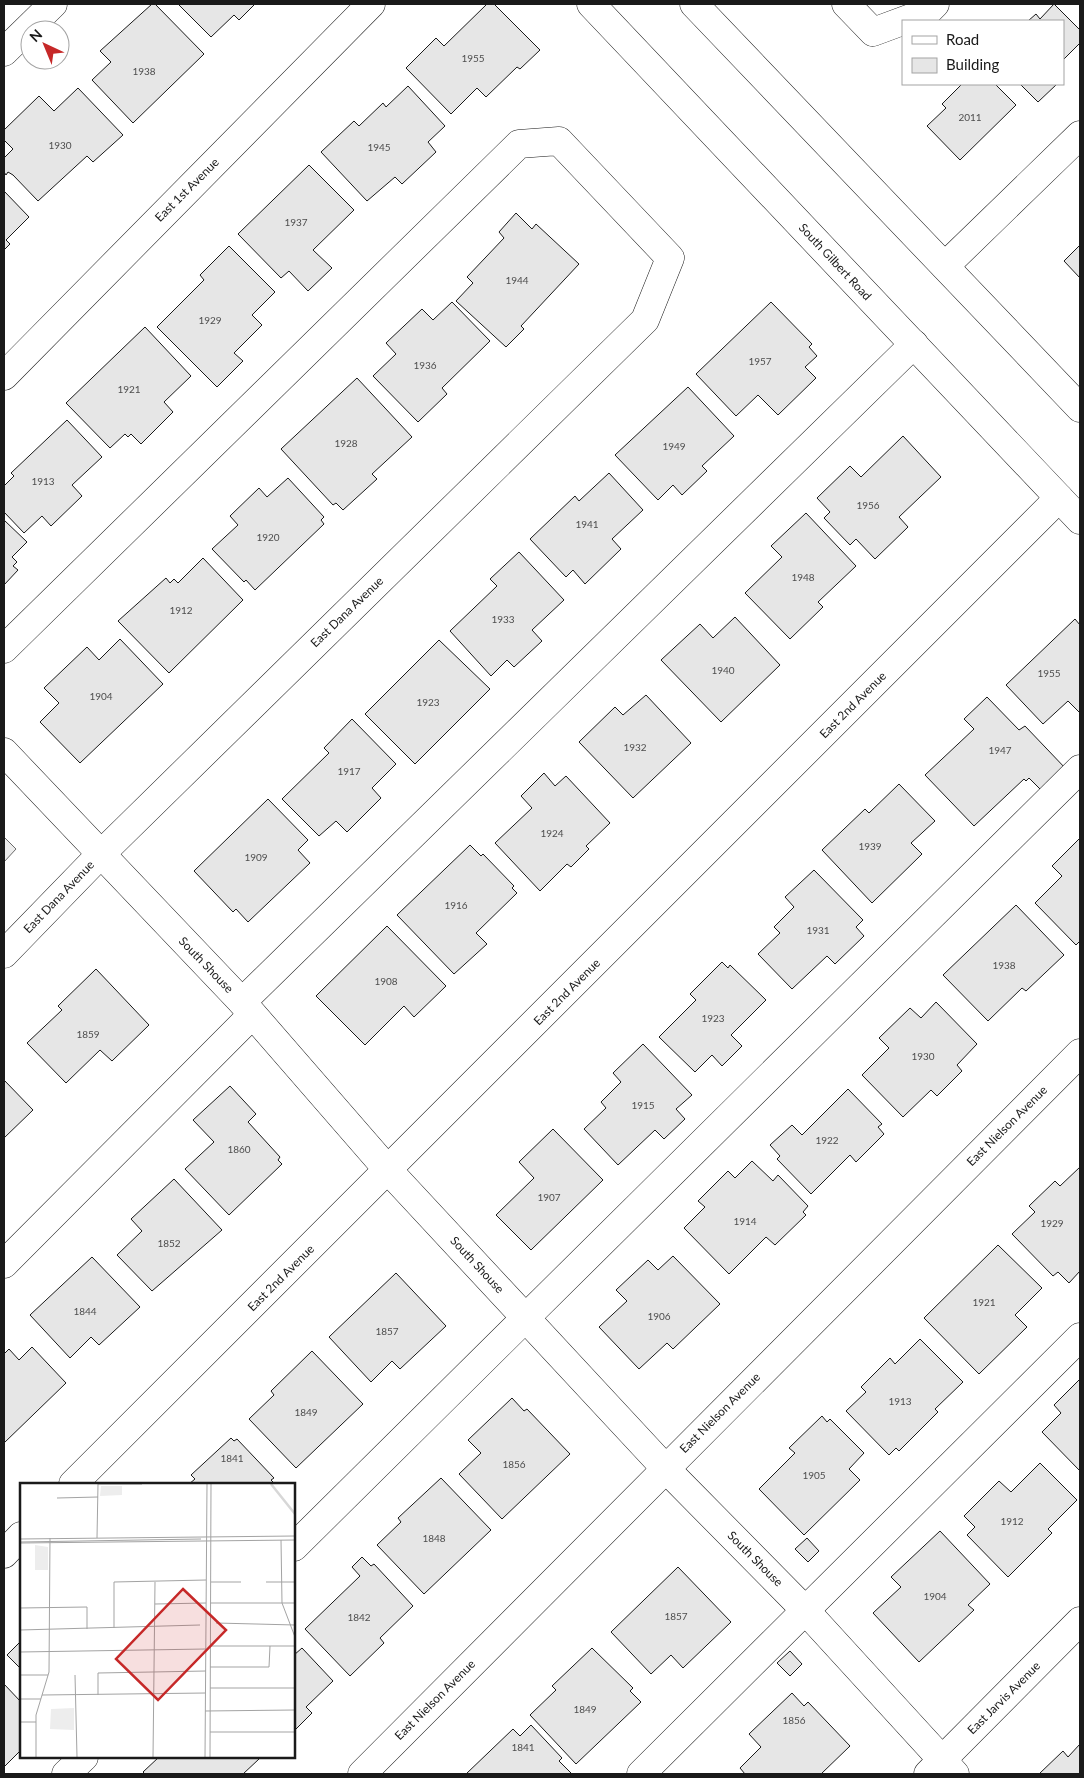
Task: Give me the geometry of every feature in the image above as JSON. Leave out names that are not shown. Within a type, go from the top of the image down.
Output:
[{"type":"street","points":[[4,52],[53,4]]},
{"type":"street","name":"East 1st Avenue","points":[[4,376],[371,4]]},
{"type":"street","name":"South Gilbert Road","points":[[591,4],[1080,520]]},
{"type":"street","points":[[694,4],[1080,408]]},
{"type":"street","points":[[846,4],[873,32],[902,21]]},
{"type":"street","points":[[905,20],[926,12],[935,4]]},
{"type":"street","points":[[945,266],[1080,135]]},
{"type":"street","name":"East Dana Avenue","points":[[4,650],[519,144],[559,141],[670,258],[645,320],[100,855],[4,954]]},
{"type":"street","points":[[4,1264],[247,1009],[914,344]]},
{"type":"street","name":"East 2nd Avenue","points":[[75,1483],[1059,498]]},
{"type":"street","name":"South Shouse","points":[[4,752],[247,1009],[388,1170],[665,1468],[804,1609],[941,1770]]},
{"type":"street","points":[[295,1546],[525,1316],[1080,769]]},
{"type":"street","name":"East Nielson Avenue","points":[[362,1774],[1080,1053]]},
{"type":"street","points":[[641,1774],[804,1609],[1080,1337]]},
{"type":"street","points":[[4,1554],[20,1537]]},
{"type":"street","name":"East Jarvis Avenue","points":[[941,1770],[1080,1621]]},
{"type":"street","points":[[66,1774],[83,1758]]},
{"type":"shaded area","points":[[4,837],[16,849],[4,862]]},
{"type":"building","points":[[152,4],[155,4],[204,54],[133,123],[92,80],[111,62],[100,51]]},
{"type":"building","points":[[178,4],[255,4],[239,20],[234,15],[211,37]]},
{"type":"building","points":[[487,4],[494,4],[540,50],[520,69],[517,67],[486,97],[477,88],[451,114],[406,68],[436,38],[444,46]]},
{"type":"building","points":[[1054,4],[1080,30],[1080,43],[1064,59],[1064,20],[1029,20],[1036,14],[1040,19]]},
{"type":"building","points":[[961,85],[996,85],[1016,105],[960,160],[927,126],[946,108],[942,104]]},
{"type":"building","points":[[1021,85],[1056,85],[1038,102]]},
{"type":"building","points":[[408,86],[445,126],[428,142],[436,152],[402,184],[395,177],[367,201],[321,152],[354,121],[359,126],[383,103],[386,107]]},
{"type":"building","points":[[78,88],[123,135],[93,162],[87,156],[38,201],[13,175],[8,172],[6,175],[4,172],[4,158],[13,149],[4,140],[4,130],[39,96],[54,111]]},
{"type":"building","points":[[309,165],[354,210],[313,250],[332,268],[308,291],[289,271],[281,278],[238,234]]},
{"type":"building","points":[[4,191],[29,217],[6,240],[10,244],[4,250]]},
{"type":"building","points":[[516,213],[532,229],[536,224],[579,264],[521,326],[524,329],[506,347],[456,301],[473,283],[467,277],[504,238],[499,232]]},
{"type":"building","points":[[1080,245],[1080,278],[1064,261]]},
{"type":"building","points":[[229,246],[275,292],[252,315],[262,325],[234,353],[243,361],[217,387],[157,327],[204,280],[200,275]]},
{"type":"building","points":[[452,302],[490,341],[442,388],[447,394],[418,422],[373,376],[396,354],[386,343],[422,309],[433,320]]},
{"type":"building","points":[[771,302],[812,344],[809,347],[817,356],[805,367],[816,378],[778,415],[758,395],[736,416],[696,374]]},
{"type":"building","points":[[145,327],[191,376],[164,402],[173,412],[141,444],[131,434],[128,437],[125,434],[110,448],[66,403]]},
{"type":"building","points":[[357,378],[412,437],[372,474],[377,479],[343,510],[336,503],[333,505],[281,449]]},
{"type":"building","points":[[688,387],[734,436],[702,466],[707,471],[682,495],[673,485],[658,500],[615,455]]},
{"type":"building","points":[[67,420],[102,457],[72,485],[82,496],[51,526],[42,516],[24,533],[4,512],[4,486],[14,476],[11,473]]},
{"type":"building","points":[[903,436],[941,477],[899,517],[908,527],[875,559],[856,539],[850,545],[824,518],[830,512],[817,498],[850,466],[861,477]]},
{"type":"building","points":[[609,473],[643,510],[612,539],[621,549],[585,584],[573,570],[566,577],[530,539],[575,496],[579,501]]},
{"type":"building","points":[[288,478],[324,517],[321,520],[324,524],[255,590],[246,580],[244,582],[212,549],[238,525],[230,516],[259,488],[267,497]]},
{"type":"building","points":[[806,513],[856,566],[818,602],[823,607],[790,639],[745,593],[782,557],[771,546]]},
{"type":"building","points":[[4,520],[27,542],[12,557],[17,562],[13,566],[18,570],[4,585]]},
{"type":"building","points":[[519,552],[564,600],[532,630],[542,641],[514,667],[507,660],[491,676],[450,631],[497,586],[490,579]]},
{"type":"building","points":[[203,558],[243,600],[169,673],[118,621],[166,578],[170,583],[174,579],[178,583]]},
{"type":"building","points":[[735,617],[780,665],[721,722],[661,660],[700,624],[713,638]]},
{"type":"building","points":[[1075,619],[1080,625],[1080,711],[1068,701],[1043,724],[1006,685]]},
{"type":"building","points":[[120,639],[163,684],[80,763],[40,722],[59,703],[44,688],[87,647],[99,660]]},
{"type":"building","points":[[439,640],[490,689],[415,764],[365,714]]},
{"type":"building","points":[[646,695],[691,743],[633,798],[579,742],[615,707],[623,715]]},
{"type":"building","points":[[987,697],[1019,730],[1025,726],[1067,770],[1043,792],[1029,778],[1026,781],[1024,779],[974,826],[925,775],[974,729],[964,719]]},
{"type":"building","points":[[352,719],[396,764],[372,788],[381,798],[347,832],[336,821],[319,836],[282,799],[329,753],[324,748]]},
{"type":"building","points":[[544,773],[555,786],[566,776],[610,823],[586,846],[589,849],[571,867],[567,864],[540,891],[495,843],[532,808],[521,796]]},
{"type":"building","points":[[899,784],[935,821],[911,843],[922,854],[872,903],[822,850],[865,809],[869,813]]},
{"type":"building","points":[[268,799],[308,840],[298,850],[310,863],[248,922],[236,909],[233,912],[194,871]]},
{"type":"building","points":[[1080,838],[1080,941],[1076,945],[1035,903],[1062,876],[1052,866]]},
{"type":"building","points":[[470,845],[481,856],[483,854],[514,886],[512,888],[517,893],[476,933],[487,944],[454,974],[397,915]]},
{"type":"building","points":[[814,870],[863,920],[856,927],[864,936],[835,964],[827,956],[792,989],[758,954],[780,933],[774,927],[794,907],[785,897]]},
{"type":"building","points":[[1016,905],[1064,955],[1026,991],[1022,988],[988,1021],[943,975]]},
{"type":"building","points":[[387,926],[446,986],[414,1017],[404,1006],[365,1045],[316,996]]},
{"type":"building","points":[[722,962],[728,968],[730,965],[766,1000],[731,1035],[742,1046],[722,1066],[712,1055],[695,1072],[659,1037],[696,1000],[690,994]]},
{"type":"building","points":[[96,969],[149,1025],[112,1061],[100,1050],[66,1083],[27,1043],[62,1010],[58,1006]]},
{"type":"building","points":[[936,1002],[977,1044],[957,1065],[962,1071],[937,1096],[931,1090],[903,1117],[862,1075],[889,1048],[879,1038],[910,1008],[921,1018]]},
{"type":"building","points":[[643,1044],[692,1095],[676,1109],[685,1119],[664,1139],[655,1130],[618,1165],[584,1129],[606,1108],[601,1102],[621,1082],[613,1073]]},
{"type":"building","points":[[4,1080],[33,1110],[4,1138]]},
{"type":"building","points":[[230,1086],[256,1114],[248,1122],[280,1157],[278,1160],[282,1164],[229,1215],[185,1169],[214,1142],[193,1120]]},
{"type":"building","points":[[848,1089],[882,1124],[878,1127],[884,1134],[856,1162],[850,1155],[811,1194],[777,1159],[780,1156],[770,1145],[792,1125],[802,1135]]},
{"type":"building","points":[[553,1129],[603,1180],[531,1250],[496,1215],[534,1178],[519,1162]]},
{"type":"building","points":[[752,1161],[773,1181],[778,1175],[808,1206],[803,1212],[806,1215],[775,1245],[766,1237],[729,1274],[684,1228],[705,1207],[698,1201],[728,1171],[735,1178]]},
{"type":"building","points":[[1080,1167],[1080,1271],[1069,1283],[1058,1272],[1053,1276],[1012,1234],[1035,1212],[1029,1206],[1055,1181],[1060,1186]]},
{"type":"building","points":[[174,1179],[222,1230],[152,1291],[117,1255],[142,1231],[131,1219]]},
{"type":"building","points":[[998,1245],[1042,1288],[1015,1315],[1027,1327],[979,1374],[924,1318]]},
{"type":"building","points":[[673,1256],[720,1304],[673,1349],[667,1343],[639,1369],[599,1327],[627,1301],[616,1290],[648,1260],[658,1270]]},
{"type":"building","points":[[92,1257],[140,1307],[99,1345],[91,1337],[70,1358],[30,1315]]},
{"type":"building","points":[[396,1273],[446,1326],[400,1369],[392,1361],[371,1382],[329,1337]]},
{"type":"building","points":[[920,1339],[963,1382],[935,1409],[938,1412],[899,1451],[896,1448],[889,1455],[846,1411],[866,1392],[861,1387],[890,1358],[895,1364]]},
{"type":"building","points":[[32,1347],[66,1383],[4,1443],[4,1354],[9,1349],[19,1360]]},
{"type":"building","points":[[312,1351],[363,1404],[296,1468],[249,1419],[274,1395],[271,1391]]},
{"type":"building","points":[[1080,1379],[1080,1471],[1042,1432],[1061,1413],[1054,1405]]},
{"type":"building","points":[[512,1398],[524,1411],[527,1409],[570,1454],[502,1519],[459,1474],[481,1453],[468,1440]]},
{"type":"building","points":[[822,1416],[827,1422],[830,1419],[864,1453],[849,1469],[860,1480],[804,1535],[759,1489],[795,1453],[789,1448]]},
{"type":"building","points":[[231,1438],[234,1441],[237,1439],[274,1478],[271,1480],[274,1483],[190,1483],[195,1479],[191,1475]]},
{"type":"building","points":[[1040,1463],[1077,1500],[1048,1529],[1052,1533],[1008,1577],[967,1535],[975,1527],[964,1516],[999,1481],[1011,1492]]},
{"type":"building","points":[[441,1478],[491,1530],[424,1594],[377,1545],[401,1522],[398,1518]]},
{"type":"building","points":[[940,1531],[990,1584],[968,1605],[974,1610],[919,1662],[873,1613],[901,1587],[891,1577]]},
{"type":"building","points":[[807,1538],[819,1551],[808,1562],[795,1549]]},
{"type":"building","points":[[362,1557],[371,1566],[374,1564],[413,1606],[380,1638],[384,1643],[350,1676],[305,1629],[360,1576],[352,1567]]},
{"type":"building","points":[[678,1567],[731,1622],[683,1668],[671,1655],[651,1674],[611,1632]]},
{"type":"building","points":[[20,1642],[20,1668],[7,1655]]},
{"type":"building","points":[[302,1648],[333,1681],[306,1707],[312,1713],[295,1730],[295,1654]]},
{"type":"building","points":[[592,1648],[633,1688],[630,1691],[641,1702],[576,1764],[530,1715],[556,1690],[552,1686]]},
{"type":"building","points":[[790,1651],[802,1664],[790,1676],[777,1663]]},
{"type":"building","points":[[4,1684],[20,1701],[20,1751],[4,1767]]},
{"type":"building","points":[[792,1693],[804,1706],[808,1702],[850,1746],[821,1774],[745,1774],[740,1768],[761,1747],[749,1734]]},
{"type":"building","points":[[531,1725],[562,1758],[559,1761],[572,1774],[466,1774],[513,1729],[520,1736]]},
{"type":"building","points":[[1080,1744],[1080,1774],[1039,1774],[1063,1751],[1068,1757]]},
{"type":"building","points":[[158,1758],[259,1759],[243,1774],[145,1774],[143,1772]]}]
